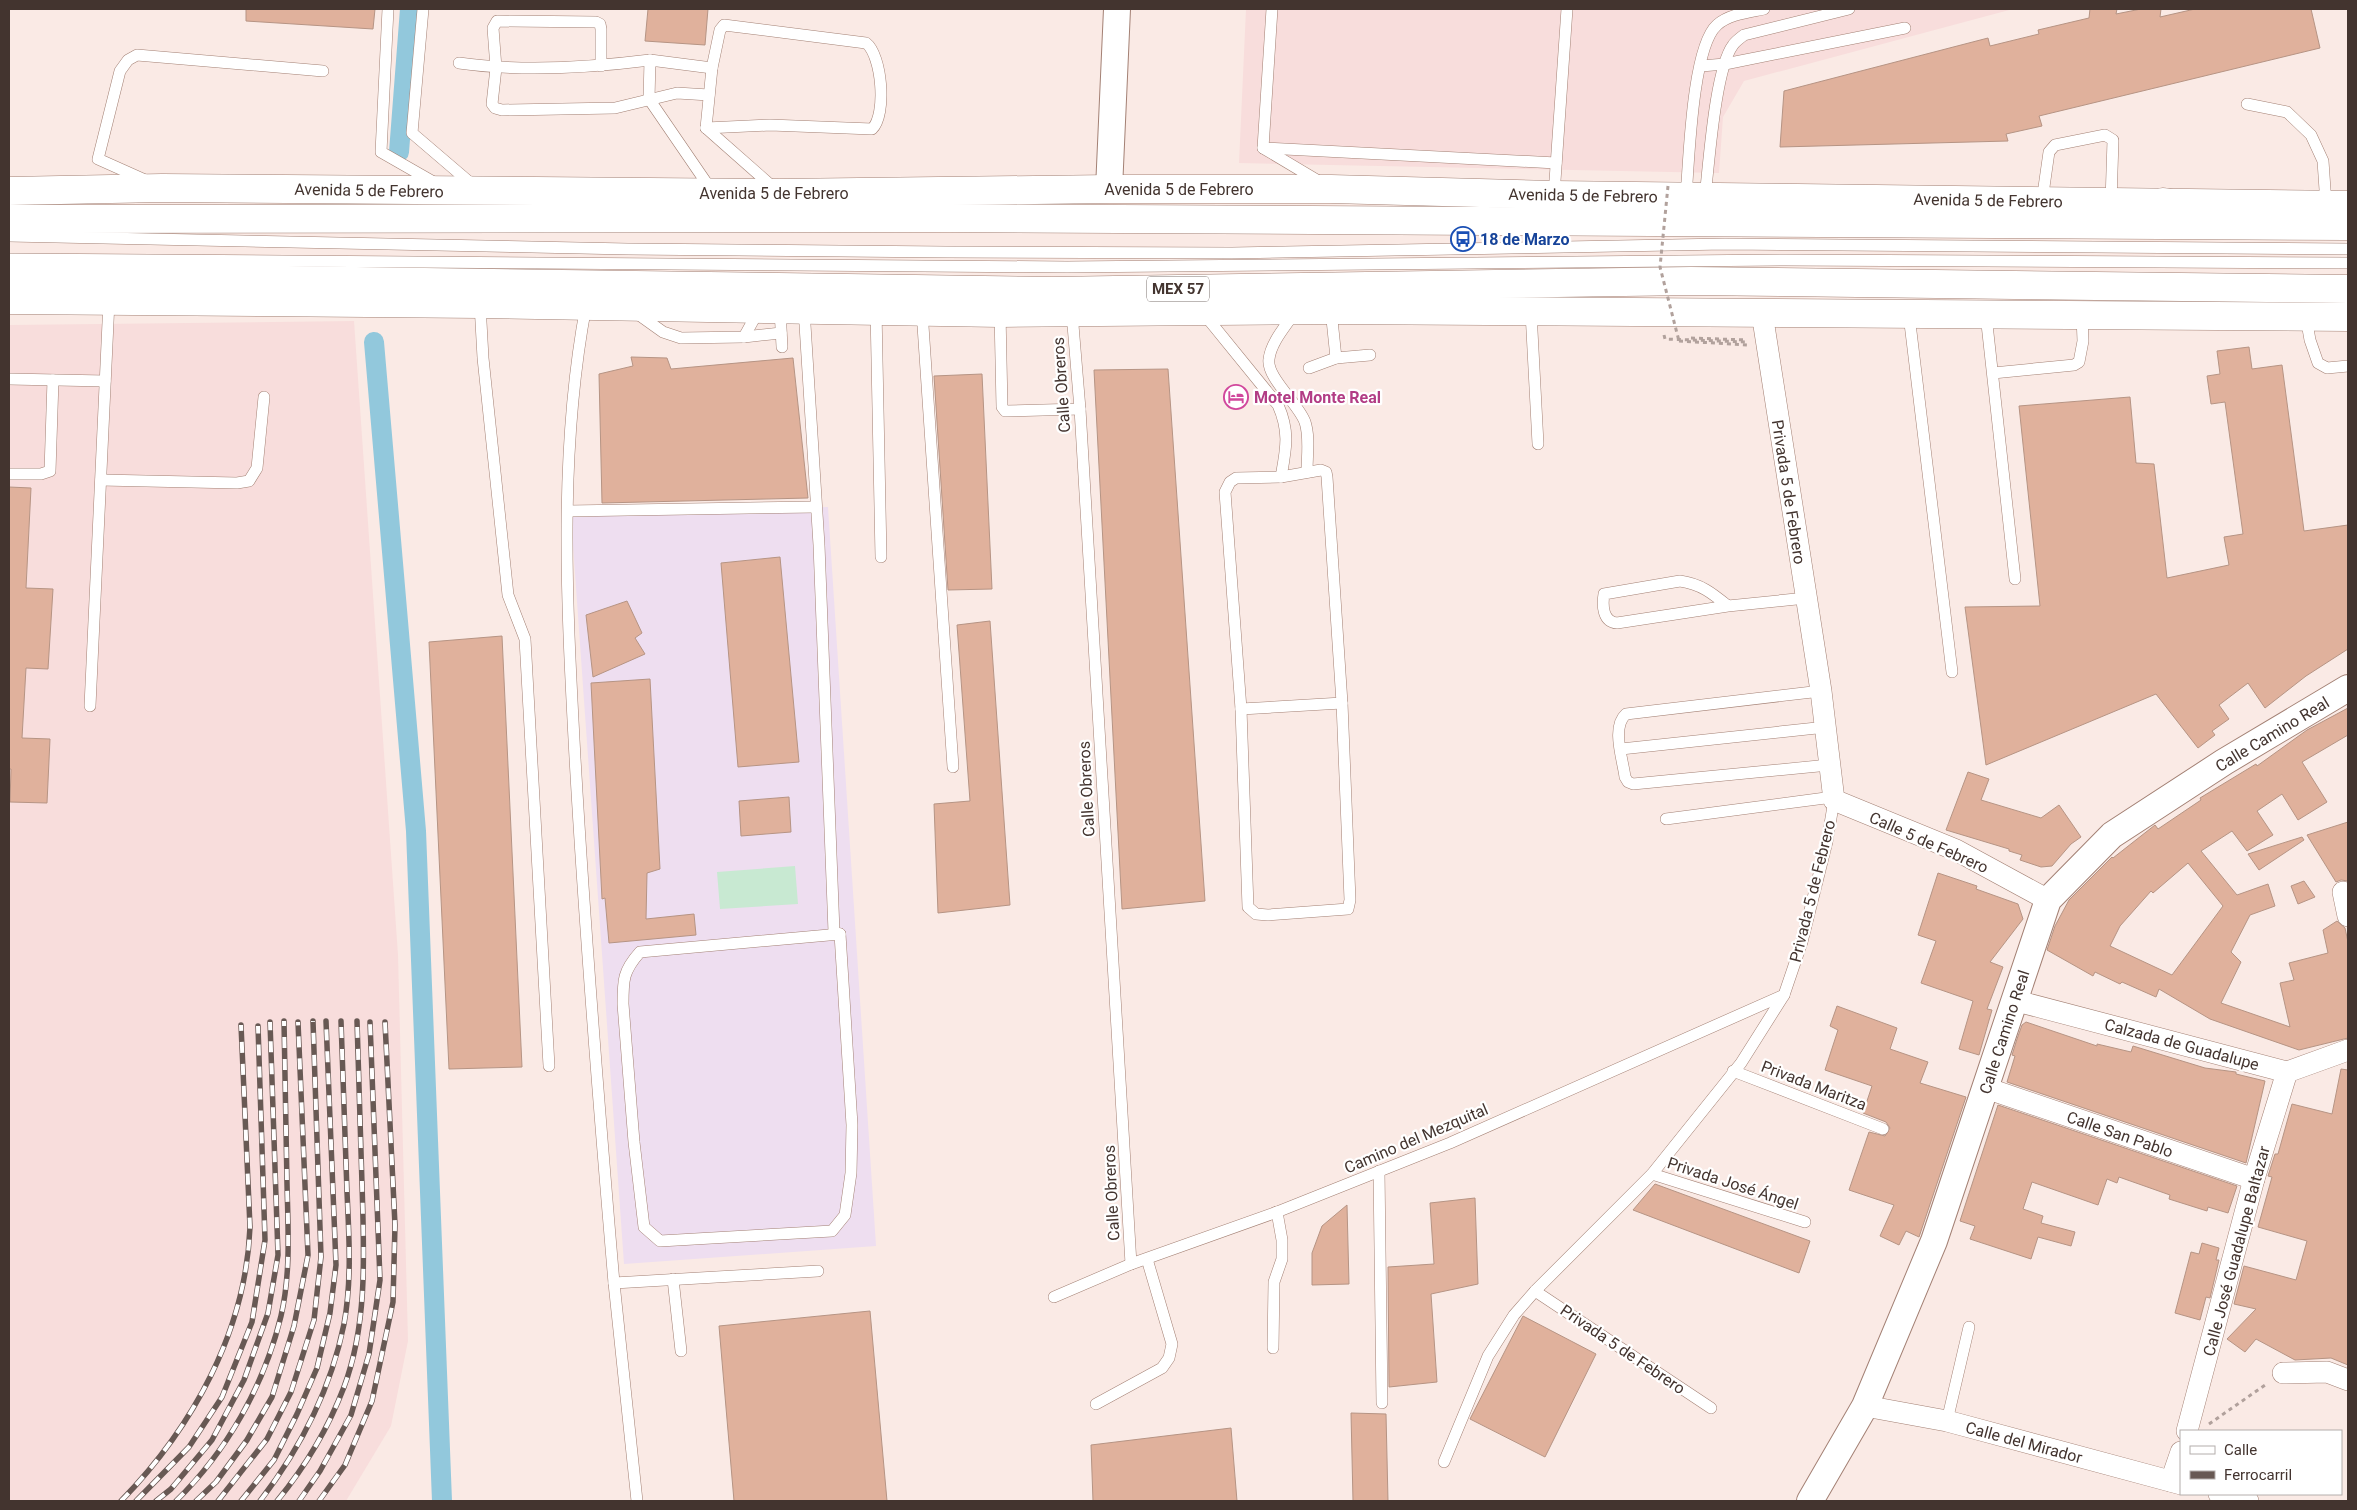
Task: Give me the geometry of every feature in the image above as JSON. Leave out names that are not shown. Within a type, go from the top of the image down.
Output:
[{"type":"main road","name":"Avenida 5 de Febrero","points":[[9,191],[162,188],[779,194],[1109,189],[1331,189],[1554,195],[1686,193],[2163,202],[2331,212],[2348,226]]},
{"type":"main road","name":"Avenida 5 de Febrero","points":[[9,219],[949,218],[2331,212]]},
{"type":"main road","name":"MEX 57","points":[[9,276],[1052,291],[1691,280],[2348,289]]},
{"type":"main road","points":[[2277,288],[2348,302]]},
{"type":"main road","points":[[9,300],[586,306],[781,315],[876,310],[1000,313],[1331,310],[2348,317]]},
{"type":"street","points":[[1109,189],[1117,9]]},
{"type":"street","name":"Privada 5 de Febrero","points":[[1762,313],[1821,691],[1834,799]]},
{"type":"street","name":"Calle Camino Real","points":[[1810,1501],[1865,1406],[1934,1241],[2048,900],[2112,835],[2224,762],[2348,688]]},
{"type":"street","name":"Calle 5 de Febrero","points":[[1834,799],[1956,850],[2048,900]]},
{"type":"street","points":[[2343,892],[2348,916]]},
{"type":"street","name":"Calzada de Guadalupe","points":[[2013,1000],[2287,1072]]},
{"type":"street","points":[[2287,1072],[2348,1050]]},
{"type":"street","name":"Calle José Guadalupe Baltazar","points":[[2196,1429],[2254,1179],[2287,1072]]},
{"type":"street","name":"Calle San Pablo","points":[[1986,1088],[2254,1179]]},
{"type":"street","points":[[2283,1373],[2327,1372],[2348,1380]]},
{"type":"street","name":"Calle del Mirador","points":[[1865,1406],[1947,1421],[2176,1483]]},
{"type":"street","points":[[2176,1483],[2180,1458]]},
{"type":"street","points":[[2223,1495],[2248,1501]]},
{"type":"lane","points":[[388,9],[381,152],[449,191]]},
{"type":"lane","points":[[423,9],[412,133],[479,191]]},
{"type":"lane","points":[[1264,148],[1272,9]]},
{"type":"lane","points":[[1554,195],[1568,9]]},
{"type":"lane","points":[[1686,193],[1695,92],[1707,41],[1717,25],[1732,17],[1764,9]]},
{"type":"lane","points":[[1686,193],[1718,94],[1724,64],[1732,46],[1744,35],[1849,9]]},
{"type":"lane","points":[[601,66],[601,28],[600,24],[596,22],[497,22],[493,28],[496,68],[492,104],[495,108],[502,110],[615,108],[678,94],[709,95]]},
{"type":"lane","points":[[724,25],[866,43],[874,52],[881,87],[879,118],[872,129],[770,125],[706,128],[712,68],[720,30],[724,25]]},
{"type":"lane","points":[[1701,66],[1724,64],[1905,28]]},
{"type":"lane","points":[[162,188],[98,159],[120,71],[128,60],[137,55],[323,71]]},
{"type":"lane","points":[[650,60],[649,99],[713,193]]},
{"type":"lane","points":[[458,62],[496,68],[601,66],[650,60],[712,68]]},
{"type":"lane","points":[[2248,104],[2287,112],[2311,135],[2323,161],[2331,212]]},
{"type":"lane","points":[[706,128],[779,194]]},
{"type":"lane","points":[[2042,201],[2050,152],[2055,145],[2105,135],[2113,140],[2112,202]]},
{"type":"lane","points":[[1264,148],[1556,163]]},
{"type":"lane","points":[[1264,148],[1331,189]]},
{"type":"lane","points":[[9,236],[618,249],[956,252],[1232,253],[1725,244],[2348,249]]},
{"type":"lane","points":[[9,259],[1067,267],[1776,260],[2348,263]]},
{"type":"lane","points":[[90,706],[109,301]]},
{"type":"lane","points":[[480,304],[508,595],[525,639],[549,1066]]},
{"type":"lane","points":[[586,306],[576,360],[568,511],[570,670],[585,935],[614,1283],[638,1501]]},
{"type":"lane","points":[[628,307],[663,332],[681,338],[744,337],[781,315]]},
{"type":"lane","points":[[876,310],[881,557]]},
{"type":"lane","points":[[1200,310],[1278,405],[1286,422],[1281,477]]},
{"type":"lane","points":[[1296,310],[1273,346],[1268,360],[1271,372],[1295,403],[1305,422],[1308,441],[1307,472]]},
{"type":"lane","points":[[1331,310],[1336,358]]},
{"type":"lane","points":[[922,311],[953,767]]},
{"type":"lane","name":"Calle Obreros","points":[[1072,312],[1080,409],[1131,1264]]},
{"type":"lane","points":[[1531,312],[1538,444]]},
{"type":"lane","points":[[1000,313],[1002,407],[1005,411],[1080,409]]},
{"type":"lane","points":[[744,337],[781,315]]},
{"type":"lane","points":[[781,315],[782,347]]},
{"type":"lane","points":[[781,315],[816,507],[834,932],[840,934]]},
{"type":"lane","points":[[1909,315],[1952,672]]},
{"type":"lane","points":[[1986,316],[2015,579]]},
{"type":"lane","points":[[1993,373],[2074,365],[2079,362],[2083,342],[2082,316]]},
{"type":"lane","points":[[2306,317],[2310,340],[2318,363],[2327,368],[2348,366]]},
{"type":"lane","points":[[1309,368],[1336,358],[1370,355]]},
{"type":"lane","points":[[9,379],[105,381]]},
{"type":"lane","points":[[9,474],[42,474],[50,471],[53,380]]},
{"type":"lane","points":[[101,480],[237,483],[249,480],[257,468],[264,397]]},
{"type":"lane","points":[[1321,470],[1326,472],[1327,476],[1342,702],[1350,900],[1348,909],[1268,915],[1256,914],[1248,907],[1242,709],[1226,492],[1230,482],[1236,478],[1281,477],[1307,472],[1321,470]]},
{"type":"lane","points":[[568,511],[816,507]]},
{"type":"lane","points":[[1728,606],[1707,588],[1680,581],[1604,594],[1603,601],[1606,620],[1616,623],[1728,606],[1806,598]]},
{"type":"lane","points":[[1821,691],[1626,714],[1621,719],[1619,732],[1625,777],[1628,782],[1633,784],[1829,765]]},
{"type":"lane","points":[[1242,709],[1342,702]]},
{"type":"lane","points":[[1621,749],[1826,727]]},
{"type":"lane","points":[[1666,819],[1834,799]]},
{"type":"lane","name":"Privada 5 de Febrero","points":[[1444,1462],[1488,1356],[1514,1316],[1535,1291],[1652,1174],[1741,1063],[1784,995],[1802,942],[1827,842],[1834,799]]},
{"type":"lane","points":[[840,934],[852,1125],[846,1215],[832,1231],[660,1241],[644,1227],[638,1186],[623,1004],[624,979],[629,964],[640,952],[840,934]]},
{"type":"lane","name":"Camino del Mezquital","points":[[1054,1297],[1131,1264],[1277,1212],[1450,1143],[1784,995]]},
{"type":"lane","name":"Privada Maritza","points":[[1733,1071],[1883,1129]]},
{"type":"lane","points":[[1379,1171],[1382,1403]]},
{"type":"lane","name":"Privada José Ángel","points":[[1652,1174],[1805,1222]]},
{"type":"lane","points":[[1273,1348],[1274,1282],[1282,1259],[1282,1240],[1277,1212]]},
{"type":"lane","points":[[1096,1404],[1162,1368],[1169,1358],[1172,1344],[1147,1259]]},
{"type":"lane","points":[[614,1283],[818,1271]]},
{"type":"lane","points":[[674,1279],[681,1350]]},
{"type":"lane","name":"Privada 5 de Febrero","points":[[1535,1291],[1711,1408]]},
{"type":"lane","points":[[1947,1421],[1969,1327]]},
{"type":"path","points":[[1679,341],[1660,267],[1686,193]]},
{"type":"path","points":[[1660,336],[1765,341]]},
{"type":"path","points":[[2196,1429],[2283,1373]]},
{"type":"shaded area","points":[[1246,9],[2013,9],[1744,81],[1723,117],[1719,173],[1239,163]]},
{"type":"shaded area","points":[[354,321],[398,955],[408,1341],[391,1426],[346,1501],[9,1501],[9,325]]},
{"type":"shaded area","points":[[828,507],[876,1246],[624,1264],[571,517]]},
{"type":"green space","points":[[795,866],[798,904],[720,909],[717,872]]},
{"type":"building","points":[[246,9],[375,9],[373,29],[246,21]]},
{"type":"building","points":[[648,9],[708,9],[705,45],[645,41]]},
{"type":"building","points":[[2090,9],[2117,9],[2116,14],[2141,9],[2161,9],[2160,17],[2195,9],[2311,9],[2320,48],[2039,116],[2042,126],[2006,134],[2008,141],[1780,147],[1784,91],[1988,38],[1990,46],[2039,34],[2038,30],[2089,18]]},
{"type":"building","points":[[2249,347],[2252,369],[2282,365],[2304,531],[2348,525],[2348,649],[2306,676],[2265,708],[2248,683],[2219,705],[2229,719],[2212,731],[2215,735],[2198,748],[2156,694],[1986,765],[1965,607],[2040,606],[2019,406],[2130,397],[2136,463],[2154,464],[2167,578],[2229,565],[2224,537],[2243,534],[2225,402],[2211,404],[2207,376],[2220,374],[2217,351]]},
{"type":"building","points":[[631,357],[667,358],[671,369],[793,358],[808,498],[602,503],[599,374],[633,366]]},
{"type":"building","points":[[1168,369],[1205,901],[1122,909],[1094,370]]},
{"type":"building","points":[[982,374],[992,589],[948,590],[934,376]]},
{"type":"building","points":[[9,487],[31,488],[26,588],[53,589],[48,669],[26,668],[22,738],[50,739],[47,803],[10,802]]},
{"type":"building","points":[[780,557],[799,762],[738,767],[721,563]]},
{"type":"building","points":[[627,601],[642,633],[635,638],[645,654],[593,677],[586,615]]},
{"type":"building","points":[[990,621],[1010,905],[938,913],[934,804],[970,801],[957,625]]},
{"type":"building","points":[[502,636],[522,1067],[449,1069],[429,642]]},
{"type":"building","points":[[650,679],[660,869],[647,873],[646,919],[694,914],[696,935],[609,943],[605,898],[602,899],[591,683]]},
{"type":"building","points":[[2348,708],[2348,735],[2302,762],[2327,802],[2298,820],[2282,794],[2257,811],[2273,835],[2247,851],[2232,831],[2201,851],[2237,895],[2268,884],[2275,906],[2250,915],[2231,952],[2241,962],[2221,1003],[2290,1027],[2280,983],[2294,980],[2289,963],[2328,953],[2323,930],[2337,921],[2345,928],[2348,942],[2348,1038],[2299,1050],[2210,1019],[2159,989],[2156,997],[2122,982],[2120,984],[2095,972],[2093,976],[2047,950],[2055,926],[2069,900],[2112,857],[2155,825],[2158,829],[2201,800],[2200,798],[2256,764],[2257,766],[2307,730]],"holes":[[[2188,863],[2223,906],[2172,975],[2110,946],[2120,926],[2151,891],[2153,893]]]},
{"type":"building","points":[[1968,772],[1989,779],[1981,800],[2041,818],[2059,805],[2081,837],[2071,844],[2052,866],[2041,867],[2020,860],[2022,855],[2009,851],[2009,849],[1946,830]]},
{"type":"building","points":[[789,797],[791,832],[741,836],[739,801]]},
{"type":"building","points":[[2348,822],[2348,881],[2341,880],[2336,882],[2307,835]]},
{"type":"building","points":[[2302,837],[2304,840],[2259,870],[2248,854]]},
{"type":"building","points":[[1938,873],[1977,886],[1976,889],[2018,904],[2023,919],[1990,962],[2003,967],[1987,1009],[1992,1010],[1979,1055],[1959,1049],[1973,1001],[1921,983],[1936,941],[1918,935]]},
{"type":"building","points":[[2304,881],[2315,897],[2298,904],[2291,886]]},
{"type":"building","points":[[1837,1006],[1897,1028],[1890,1049],[1928,1062],[1920,1083],[1966,1097],[1919,1237],[1906,1231],[1899,1245],[1880,1236],[1894,1205],[1849,1190],[1869,1132],[1885,1136],[1890,1128],[1886,1122],[1863,1113],[1872,1086],[1825,1070],[1838,1030],[1830,1026]]},
{"type":"building","points":[[2026,1022],[2097,1046],[2097,1044],[2131,1052],[2133,1046],[2205,1068],[2236,1072],[2236,1074],[2265,1081],[2246,1163],[2007,1082],[2015,1056],[2012,1055],[2017,1039],[2022,1025]]},
{"type":"building","points":[[2341,1069],[2348,1070],[2348,1365],[2331,1358],[2295,1360],[2256,1339],[2245,1352],[2227,1339],[2256,1309],[2234,1304],[2244,1266],[2296,1280],[2307,1241],[2258,1227],[2272,1177],[2268,1176],[2275,1154],[2278,1154],[2292,1104],[2332,1114]]},
{"type":"building","points":[[1998,1105],[2237,1186],[2228,1213],[2208,1207],[2207,1211],[2169,1199],[2170,1195],[2119,1177],[2117,1183],[2107,1179],[2098,1205],[2032,1182],[2023,1209],[2043,1216],[2041,1223],[2075,1232],[2071,1246],[2038,1237],[2031,1259],[1970,1239],[1975,1226],[1960,1221]]},
{"type":"building","points":[[1655,1184],[1810,1241],[1799,1273],[1633,1210]]},
{"type":"building","points":[[1475,1198],[1478,1284],[1431,1294],[1437,1382],[1389,1387],[1388,1267],[1434,1264],[1430,1203]]},
{"type":"building","points":[[1347,1205],[1349,1284],[1312,1285],[1312,1253],[1322,1226]]},
{"type":"building","points":[[2202,1243],[2219,1248],[2216,1260],[2219,1260],[2210,1298],[2206,1297],[2200,1320],[2175,1313],[2191,1252],[2199,1254]]},
{"type":"building","points":[[870,1311],[887,1501],[734,1501],[719,1326]]},
{"type":"building","points":[[1523,1316],[1596,1354],[1545,1457],[1470,1419]]},
{"type":"building","points":[[1351,1413],[1386,1414],[1388,1501],[1353,1501]]},
{"type":"building","points":[[1231,1428],[1237,1501],[1093,1501],[1091,1445]]},
{"type":"waterway","points":[[399,152],[410,9]]},
{"type":"waterway","points":[[374,342],[416,831],[442,1501]]},
{"type":"railway","points":[[176,1501],[212,1461],[241,1416],[265,1367],[281,1316],[288,1250],[284,1021]]},
{"type":"railway","points":[[218,1501],[267,1439],[291,1392],[314,1320],[321,1257],[313,1021]]},
{"type":"railway","points":[[241,1501],[274,1460],[297,1414],[317,1368],[330,1313],[336,1265],[326,1021]]},
{"type":"railway","points":[[260,1501],[301,1439],[322,1395],[338,1348],[347,1308],[349,1258],[341,1021]]},
{"type":"railway","points":[[277,1501],[297,1475],[331,1418],[352,1363],[357,1338],[361,1312],[364,1261],[357,1021]]},
{"type":"railway","points":[[156,1501],[171,1489],[212,1440],[244,1380],[268,1313],[278,1255],[270,1022]]},
{"type":"railway","points":[[196,1501],[216,1482],[247,1440],[272,1397],[294,1326],[308,1255],[298,1022]]},
{"type":"railway","points":[[299,1501],[320,1471],[351,1415],[369,1354],[380,1280],[370,1022]]},
{"type":"railway","points":[[319,1501],[345,1465],[372,1401],[393,1302],[395,1225],[385,1022]]},
{"type":"railway","points":[[121,1501],[171,1442],[192,1409],[211,1375],[226,1340],[238,1303],[246,1266],[250,1227],[241,1025]]},
{"type":"railway","points":[[136,1501],[189,1447],[222,1397],[252,1322],[265,1240],[258,1026]]},
{"type":"place","name":"18 de Marzo","points":[[1463,239]]},
{"type":"place","name":"Motel Monte Real","points":[[1236,397]]}]
